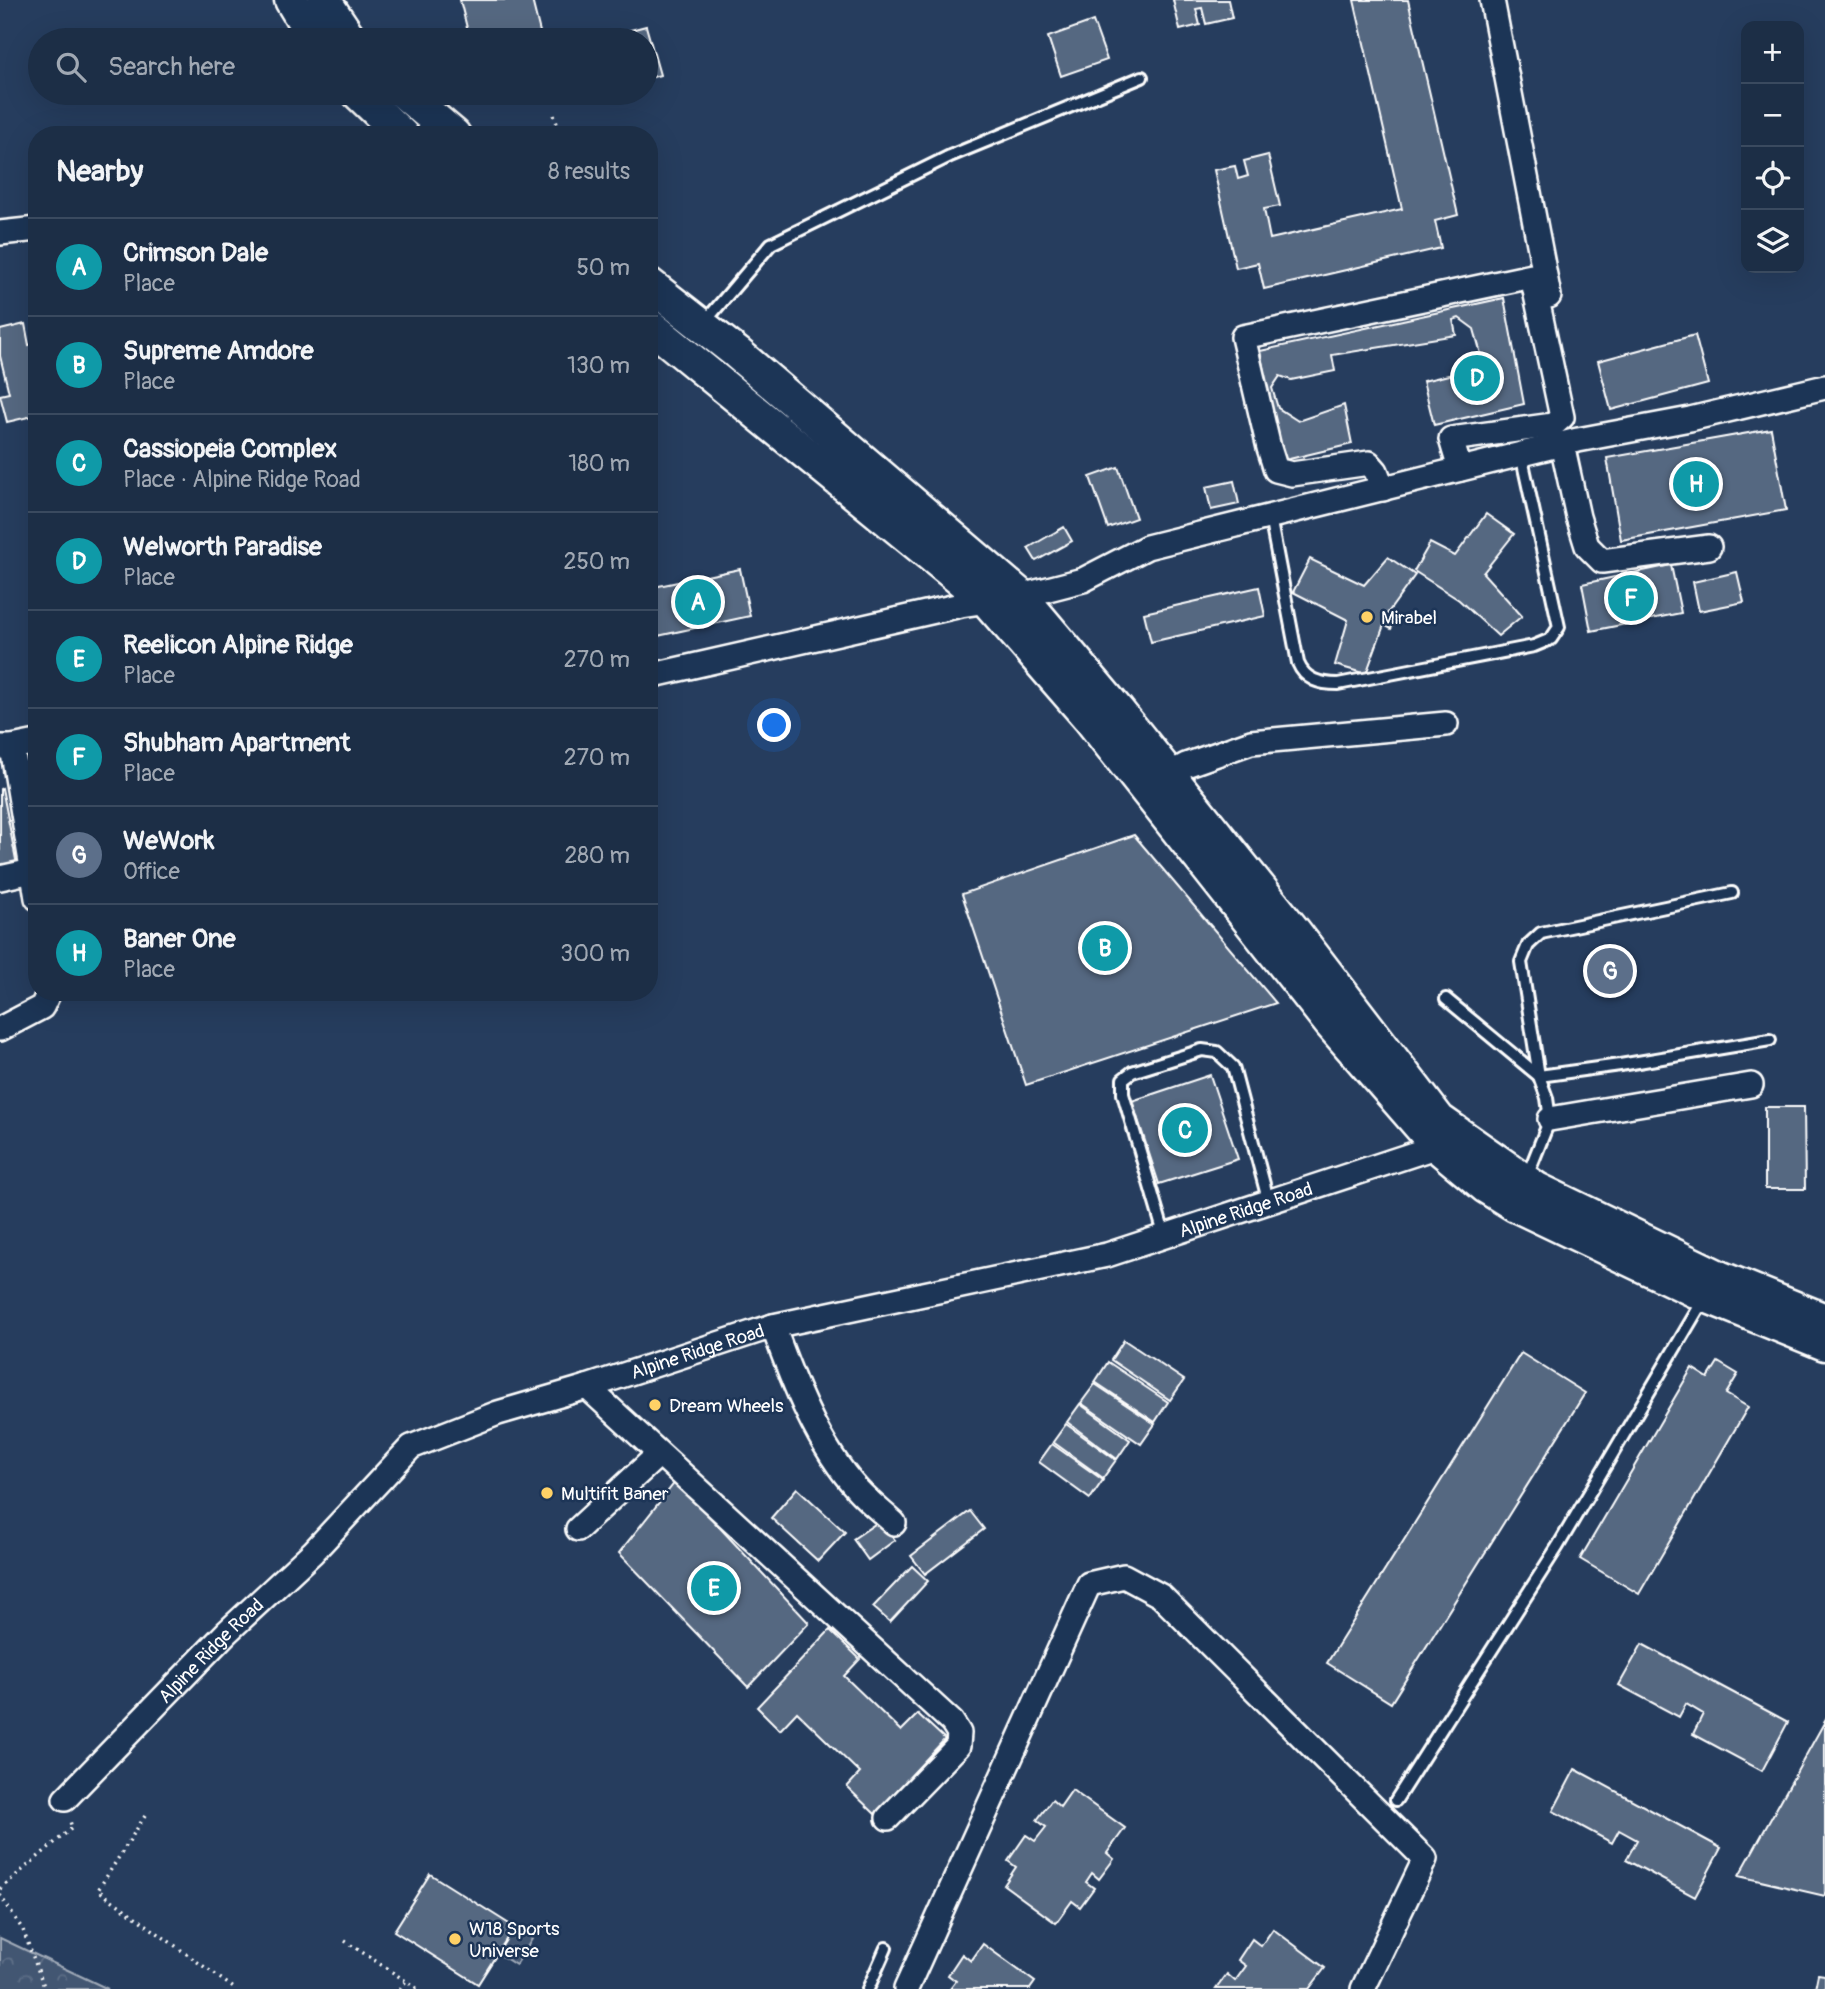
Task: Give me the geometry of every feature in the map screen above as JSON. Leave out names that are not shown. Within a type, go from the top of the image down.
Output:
[{"type":"street","points":[[291,0],[308,28]]},
{"type":"street","points":[[324,0],[343,28]]},
{"type":"street","points":[[1492,0],[1570,442],[1578,517],[1587,546],[1602,561],[1709,547]]},
{"type":"street","points":[[368,105],[386,126]]},
{"type":"street","points":[[396,126],[407,105]]},
{"type":"street","points":[[417,105],[443,126]]},
{"type":"street","points":[[0,233],[28,230]]},
{"type":"street","points":[[1383,489],[1376,471],[1369,463],[1292,474],[1276,470],[1243,337],[1532,276],[1562,417],[1553,425],[1451,439],[1460,469]]},
{"type":"street","points":[[658,291],[737,353],[1021,596],[1156,781]]},
{"type":"street","points":[[658,332],[988,602],[1089,718],[1156,781],[1295,932],[1440,1120],[1451,1142],[1520,1193],[1706,1296],[1825,1344]]},
{"type":"street","points":[[658,674],[961,605],[1021,596],[1083,579],[1147,547],[1570,442],[1690,419],[1825,387]]},
{"type":"street","points":[[1156,781],[1251,742],[1446,724]]},
{"type":"street","points":[[28,743],[6,747],[28,852]]},
{"type":"street","points":[[0,878],[28,872]]},
{"type":"street","points":[[0,1029],[42,1007],[45,1001]]},
{"type":"street","points":[[1550,1119],[1751,1085]]},
{"type":"street","name":"Alpine Ridge Road","points":[[65,1799],[227,1632],[313,1552],[411,1447],[498,1413],[773,1326],[1107,1255],[1451,1142]]},
{"type":"street","points":[[1520,1193],[1614,1228],[1719,1278],[1825,1320]]},
{"type":"street","points":[[773,1326],[794,1384],[826,1445],[857,1489],[894,1523]]},
{"type":"street","points":[[587,1387],[952,1722],[959,1733],[958,1746],[888,1818]]},
{"type":"street","points":[[579,1529],[659,1454]]},
{"type":"street","points":[[906,1989],[1089,1584],[1124,1576],[1161,1596],[1425,1859],[1363,1989]]},
{"type":"lane","points":[[701,326],[771,244],[950,156],[1142,77]]},
{"type":"lane","points":[[1270,517],[1298,663],[1302,673],[1311,679],[1338,684],[1534,646],[1551,639],[1559,627],[1521,454]]},
{"type":"lane","points":[[1520,1193],[1550,1119],[1548,1098],[1539,1076],[1521,962],[1528,945],[1541,933],[1732,892]]},
{"type":"lane","points":[[1446,999],[1539,1076],[1770,1040]]},
{"type":"lane","points":[[1165,1237],[1123,1094],[1123,1079],[1132,1072],[1202,1050],[1217,1052],[1233,1067],[1269,1203]]},
{"type":"lane","points":[[1396,1800],[1558,1546],[1706,1296]]},
{"type":"lane","points":[[868,1989],[886,1948]]},
{"type":"path","points":[[554,115],[558,126]]},
{"type":"path","points":[[0,1889],[72,1828],[65,1799]]},
{"type":"path","points":[[145,1816],[98,1890],[235,1989]]},
{"type":"path","points":[[0,1895],[23,1930],[45,1989]]},
{"type":"path","points":[[345,1941],[418,1989]]},
{"type":"path","points":[[400,1989],[406,1981]]},
{"type":"green space","points":[[514,1927],[532,1939],[516,1965],[497,1953]]},
{"type":"green space","points":[[0,1938],[108,1989],[0,1989]]},
{"type":"building","points":[[460,0],[532,0],[539,28],[467,28]]},
{"type":"building","points":[[1173,0],[1228,0],[1232,18],[1206,24],[1202,8],[1196,9],[1200,25],[1180,30]]},
{"type":"building","points":[[1354,0],[1408,0],[1458,215],[1435,221],[1441,248],[1264,289],[1258,263],[1236,268],[1214,170],[1235,166],[1238,179],[1248,176],[1244,161],[1268,155],[1280,206],[1264,209],[1270,239],[1402,209]]},
{"type":"building","points":[[1093,21],[1107,60],[1061,76],[1048,37]]},
{"type":"building","points":[[1504,298],[1524,404],[1434,425],[1423,381],[1470,370],[1481,354],[1474,329],[1459,318],[1453,320],[1456,335],[1332,355],[1335,371],[1291,380],[1280,376],[1272,388],[1278,408],[1298,421],[1344,405],[1352,444],[1281,461],[1260,351]]},
{"type":"building","points":[[25,324],[28,340],[28,417],[7,422],[0,395],[9,393],[0,356],[0,330]]},
{"type":"building","points":[[1695,335],[1708,384],[1611,410],[1598,361]]},
{"type":"building","points":[[1771,429],[1786,510],[1621,540],[1607,458]]},
{"type":"building","points":[[1118,467],[1136,518],[1108,528],[1090,477]]},
{"type":"building","points":[[1234,481],[1239,504],[1211,510],[1206,487]]},
{"type":"building","points":[[1486,514],[1514,534],[1483,573],[1522,616],[1498,636],[1459,600],[1414,571],[1430,543],[1455,556]]},
{"type":"building","points":[[1064,527],[1072,541],[1036,561],[1028,548]]},
{"type":"building","name":"Mirabel","points":[[1388,557],[1415,575],[1387,614],[1396,620],[1391,629],[1384,625],[1366,674],[1335,665],[1348,620],[1293,592],[1310,559],[1364,585]]},
{"type":"building","points":[[1671,565],[1681,613],[1591,631],[1582,584]]},
{"type":"building","points":[[740,569],[750,616],[658,636],[658,586]]},
{"type":"building","points":[[1737,572],[1744,602],[1699,611],[1693,582]]},
{"type":"building","points":[[1259,587],[1265,616],[1151,642],[1144,613]]},
{"type":"building","points":[[2,788],[18,870],[0,873],[0,789]]},
{"type":"building","points":[[1134,835],[1276,1003],[1026,1085],[962,894]]},
{"type":"building","points":[[1210,1075],[1238,1159],[1159,1184],[1132,1101]]},
{"type":"building","points":[[1765,1107],[1804,1107],[1805,1189],[1765,1189]]},
{"type":"building","points":[[1124,1340],[1184,1380],[1170,1400],[1111,1360]]},
{"type":"building","points":[[1521,1353],[1585,1393],[1391,1703],[1327,1663]]},
{"type":"building","points":[[1108,1362],[1168,1402],[1155,1422],[1095,1382]]},
{"type":"building","points":[[1718,1362],[1738,1374],[1726,1394],[1748,1407],[1639,1594],[1580,1559],[1692,1368],[1708,1378]]},
{"type":"building","points":[[1095,1384],[1155,1424],[1141,1444],[1081,1403]]},
{"type":"building","points":[[1080,1404],[1130,1440],[1117,1459],[1067,1422]]},
{"type":"building","points":[[1066,1424],[1116,1460],[1103,1478],[1053,1442]]},
{"type":"building","points":[[1052,1444],[1103,1480],[1090,1499],[1039,1462]]},
{"type":"building","points":[[676,1481],[809,1623],[748,1687],[619,1553]]},
{"type":"building","points":[[797,1488],[845,1532],[818,1561],[771,1518]]},
{"type":"building","points":[[970,1511],[984,1529],[925,1574],[911,1556]]},
{"type":"building","points":[[881,1520],[895,1540],[868,1560],[853,1539]]},
{"type":"building","points":[[912,1566],[928,1581],[890,1622],[873,1607]]},
{"type":"building","points":[[830,1630],[860,1659],[844,1676],[901,1731],[918,1714],[945,1739],[875,1814],[847,1787],[860,1773],[797,1712],[780,1730],[757,1707]]},
{"type":"building","points":[[1642,1644],[1788,1722],[1762,1771],[1693,1734],[1703,1714],[1686,1704],[1679,1717],[1619,1685]]},
{"type":"building","points":[[1825,1721],[1825,1896],[1739,1876]]},
{"type":"building","points":[[1575,1769],[1721,1848],[1695,1897],[1626,1860],[1637,1840],[1619,1830],[1612,1843],[1553,1811]]},
{"type":"building","points":[[1072,1790],[1125,1828],[1107,1853],[1114,1859],[1099,1879],[1092,1873],[1086,1882],[1094,1888],[1080,1907],[1072,1901],[1056,1923],[1004,1885],[1016,1867],[1008,1861],[1026,1835],[1035,1841],[1046,1827],[1037,1820],[1052,1800],[1060,1807]]},
{"type":"building","points":[[430,1874],[514,1927],[478,1984],[394,1931]]},
{"type":"building","points":[[1273,1929],[1325,1968],[1309,1989],[1216,1989],[1227,1974],[1235,1981],[1246,1966],[1238,1960],[1252,1939],[1261,1946]]},
{"type":"building","points":[[983,1944],[1035,1982],[1030,1989],[950,1989],[956,1981],[948,1975],[962,1954],[971,1961]]},
{"type":"building","points":[[1818,1974],[1825,1975],[1825,1989],[1815,1989]]},
{"type":"place","name":"Welworth Paradise","points":[[1477,378]]},
{"type":"place","name":"Baner One","points":[[1696,484]]},
{"type":"place","name":"Shubham Apartment","points":[[1631,598]]},
{"type":"place","name":"Crimson Dale","points":[[698,602]]},
{"type":"place","name":"Mirabel","points":[[1367,617]]},
{"type":"place","name":"Supreme Amdore","points":[[1105,948]]},
{"type":"place","name":"WeWork","points":[[1610,971]]},
{"type":"place","name":"Cassiopeia Complex","points":[[1185,1130]]},
{"type":"place","name":"Dream Wheels","points":[[655,1405]]},
{"type":"place","name":"Multifit Baner","points":[[547,1493]]},
{"type":"place","name":"Reelicon Alpine Ridge","points":[[714,1588]]},
{"type":"place","name":"W18 Sports Universe","points":[[455,1939]]}]
